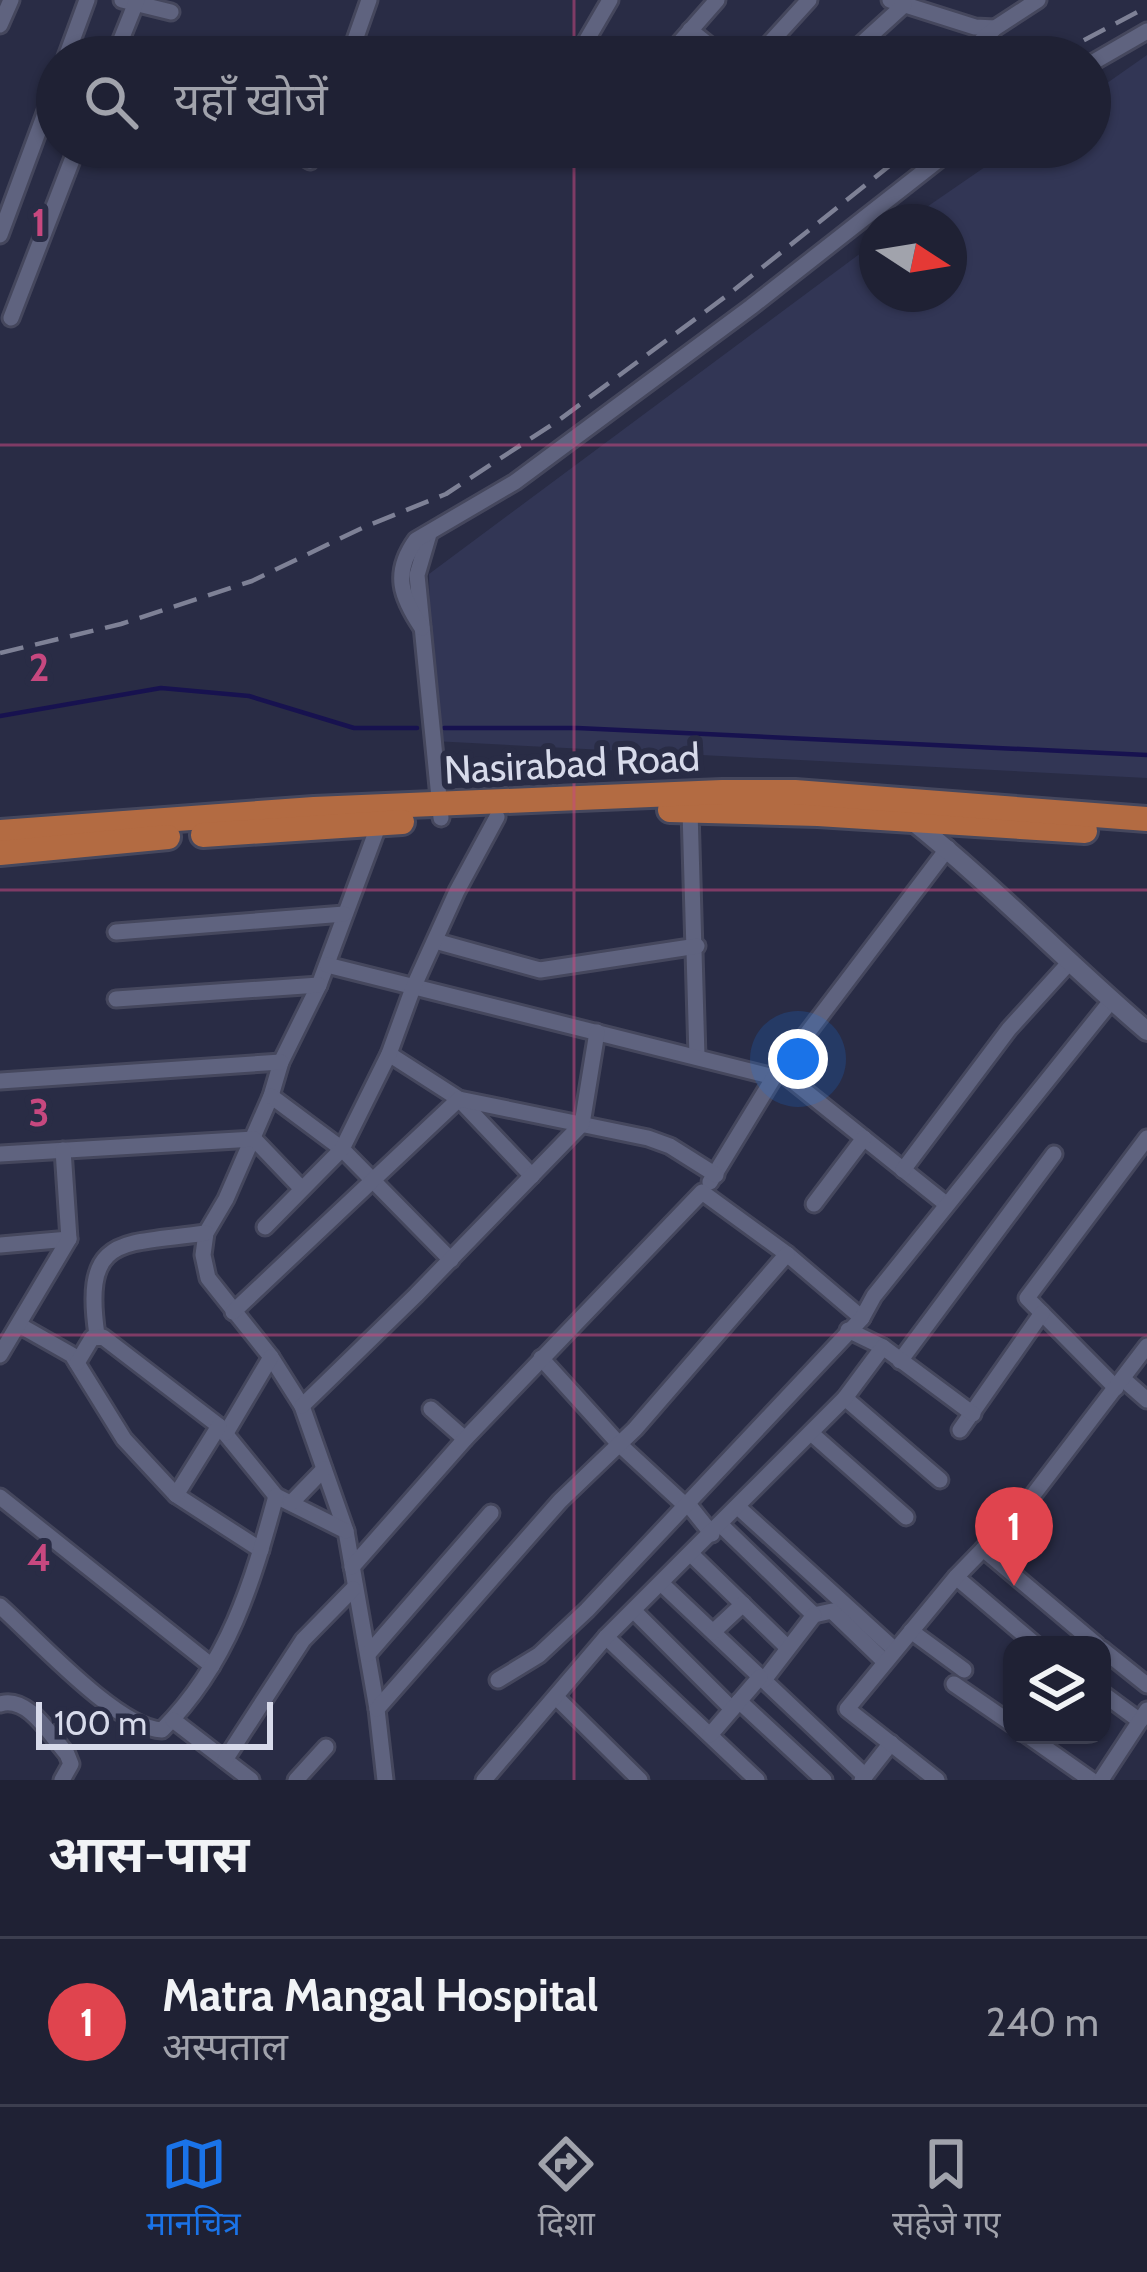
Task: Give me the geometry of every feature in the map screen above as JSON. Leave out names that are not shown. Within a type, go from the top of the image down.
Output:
[{"type":"highway","name":"Nasirabad Road","points":[[0,853],[379,824],[441,812],[722,792],[795,791],[904,810],[1147,834]]},
{"type":"highway","name":"Nasirabad Road","points":[[0,832],[314,809],[497,817],[690,810],[904,810],[1147,818]]},
{"type":"street","points":[[0,25],[11,0]]},
{"type":"street","points":[[74,36],[87,0]]},
{"type":"street","points":[[357,36],[369,0]]},
{"type":"street","points":[[589,36],[610,0]]},
{"type":"street","points":[[686,36],[716,0]]},
{"type":"street","points":[[777,36],[809,0]]},
{"type":"street","points":[[120,36],[131,2],[171,12]]},
{"type":"street","points":[[986,36],[1031,2]]},
{"type":"street","points":[[866,36],[897,3],[976,27],[995,28]]},
{"type":"street","points":[[691,30],[698,36]]},
{"type":"street","points":[[1111,52],[1147,31]]},
{"type":"street","points":[[0,235],[36,149]]},
{"type":"street","points":[[11,318],[69,168]]},
{"type":"street","points":[[441,812],[422,628],[402,594],[401,566],[416,541],[515,482],[752,307],[928,168]]},
{"type":"street","points":[[690,810],[697,1057]]},
{"type":"street","points":[[904,810],[1147,1031]]},
{"type":"street","points":[[266,1227],[342,1149],[389,1054],[413,988],[497,817]]},
{"type":"street","points":[[379,824],[327,965],[281,1062],[254,1139],[206,1233],[203,1255],[208,1278],[271,1357],[302,1406],[346,1531],[385,1780]]},
{"type":"street","points":[[352,1567],[465,1439],[702,1192],[777,1074],[948,848]]},
{"type":"street","points":[[116,932],[344,914]]},
{"type":"street","points":[[435,941],[540,970],[697,946]]},
{"type":"street","points":[[903,1170],[1009,1029],[1068,964]]},
{"type":"street","points":[[327,965],[777,1074],[946,1204]]},
{"type":"street","points":[[116,999],[319,985]]},
{"type":"street","points":[[498,1680],[539,1655],[862,1318],[946,1204],[1112,1001]]},
{"type":"street","points":[[302,1406],[582,1124],[597,1032]]},
{"type":"street","points":[[389,1054],[459,1099],[532,1176]]},
{"type":"street","points":[[0,1081],[281,1062]]},
{"type":"street","points":[[271,1096],[342,1149],[451,1259]]},
{"type":"street","points":[[459,1099],[670,1146],[716,1175]]},
{"type":"street","points":[[233,1312],[459,1099]]},
{"type":"street","points":[[814,1204],[863,1138]]},
{"type":"street","points":[[1147,1138],[1027,1298],[1120,1384],[1147,1400]]},
{"type":"street","points":[[0,1154],[254,1139],[302,1188]]},
{"type":"street","points":[[0,1355],[69,1239],[63,1150]]},
{"type":"street","points":[[900,1361],[1054,1154]]},
{"type":"street","points":[[702,1192],[787,1254],[862,1318]]},
{"type":"street","points":[[77,1363],[97,1335],[91,1290],[104,1259],[132,1244],[206,1233]]},
{"type":"street","points":[[0,1245],[69,1239]]},
{"type":"street","points":[[377,1709],[787,1254]]},
{"type":"street","points":[[960,1430],[1042,1313]]},
{"type":"street","points":[[21,1326],[61,1348],[77,1363],[124,1439],[176,1495],[261,1550]]},
{"type":"street","points":[[848,1330],[884,1347],[973,1414]]},
{"type":"street","points":[[97,1335],[223,1429],[284,1499],[346,1531]]},
{"type":"street","points":[[937,1780],[847,1708],[956,1577],[1024,1507],[1147,1346]]},
{"type":"street","points":[[484,1780],[606,1637],[845,1398],[884,1347]]},
{"type":"street","points":[[176,1495],[271,1357]]},
{"type":"street","points":[[541,1358],[620,1444],[814,1615]]},
{"type":"street","points":[[845,1398],[940,1480]]},
{"type":"street","points":[[431,1408],[465,1439]]},
{"type":"street","points":[[811,1433],[905,1517]]},
{"type":"street","points":[[0,1606],[72,1675],[142,1725],[162,1730],[212,1666],[244,1609],[261,1550],[284,1499],[323,1469]]},
{"type":"street","points":[[0,1497],[212,1666]]},
{"type":"street","points":[[739,1507],[890,1656]]},
{"type":"street","points":[[368,1654],[490,1513]]},
{"type":"street","points":[[983,1550],[1086,1636]]},
{"type":"street","points":[[692,1555],[788,1648]]},
{"type":"street","points":[[956,1577],[1025,1636]]},
{"type":"street","points":[[662,1584],[863,1778],[891,1743]]},
{"type":"street","points":[[225,1760],[303,1640],[353,1589]]},
{"type":"street","points":[[713,1632],[743,1604]]},
{"type":"street","points":[[634,1611],[824,1780]]},
{"type":"street","points":[[710,1735],[814,1615],[832,1611],[890,1656]]},
{"type":"street","points":[[911,1630],[1003,1716]]},
{"type":"street","points":[[606,1637],[758,1780]]},
{"type":"street","points":[[1111,1656],[1147,1685]]},
{"type":"street","points":[[556,1698],[640,1780]]},
{"type":"street","points":[[0,1704],[13,1700],[24,1706],[67,1754],[71,1764],[62,1780]]},
{"type":"street","points":[[1101,1780],[1141,1727],[1111,1701]]},
{"type":"street","points":[[173,1720],[251,1780]]},
{"type":"street","points":[[1040,1744],[1090,1780]]},
{"type":"street","points":[[296,1780],[326,1747]]},
{"type":"shaded area","points":[[1147,55],[1147,778],[433,741],[429,574],[859,254],[859,312],[967,312],[967,204],[931,204],[983,168],[1111,168],[1111,80]]},
{"type":"waterway","points":[[0,716],[161,688],[249,696],[354,728],[417,728]]},
{"type":"waterway","points":[[444,728],[577,728],[1147,755]]},
{"type":"railway","points":[[1092,36],[1147,7]]},
{"type":"railway","points":[[0,653],[121,624],[252,581],[446,494],[559,420],[729,294],[887,168]]},
{"type":"place","name":"Matra Mangal Hospital","points":[[1014,1586]]}]
